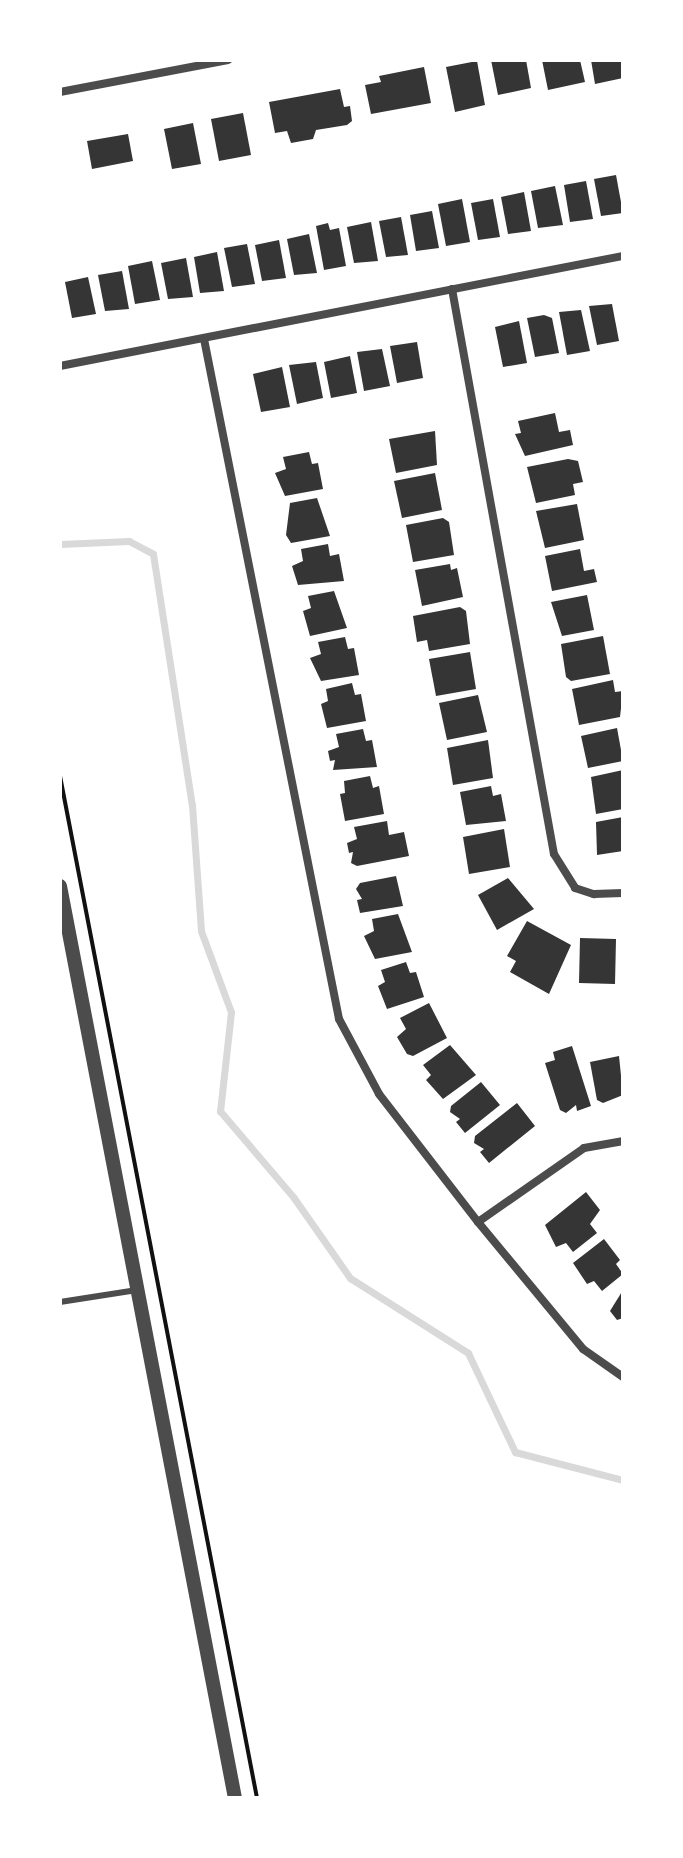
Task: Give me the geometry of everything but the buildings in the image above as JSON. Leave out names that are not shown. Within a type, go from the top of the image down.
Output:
[{"type":"street","points":[[60,92],[228,60]]},
{"type":"street","points":[[60,366],[623,256]]},
{"type":"street","points":[[452,289],[554,854],[575,888],[594,894],[623,893]]},
{"type":"street","points":[[204,339],[339,1019],[379,1094],[478,1222],[583,1349],[623,1377]]},
{"type":"street","points":[[60,886],[235,1798]]},
{"type":"street","points":[[478,1222],[584,1148],[623,1141]]},
{"type":"lane","points":[[60,1302],[137,1290]]},
{"type":"path","points":[[60,776],[257,1798]]},
{"type":"waterway","points":[[60,544],[129,541],[153,554],[192,805],[201,931],[231,1012],[220,1111],[294,1198],[350,1278],[468,1353],[515,1452],[623,1480]]}]
